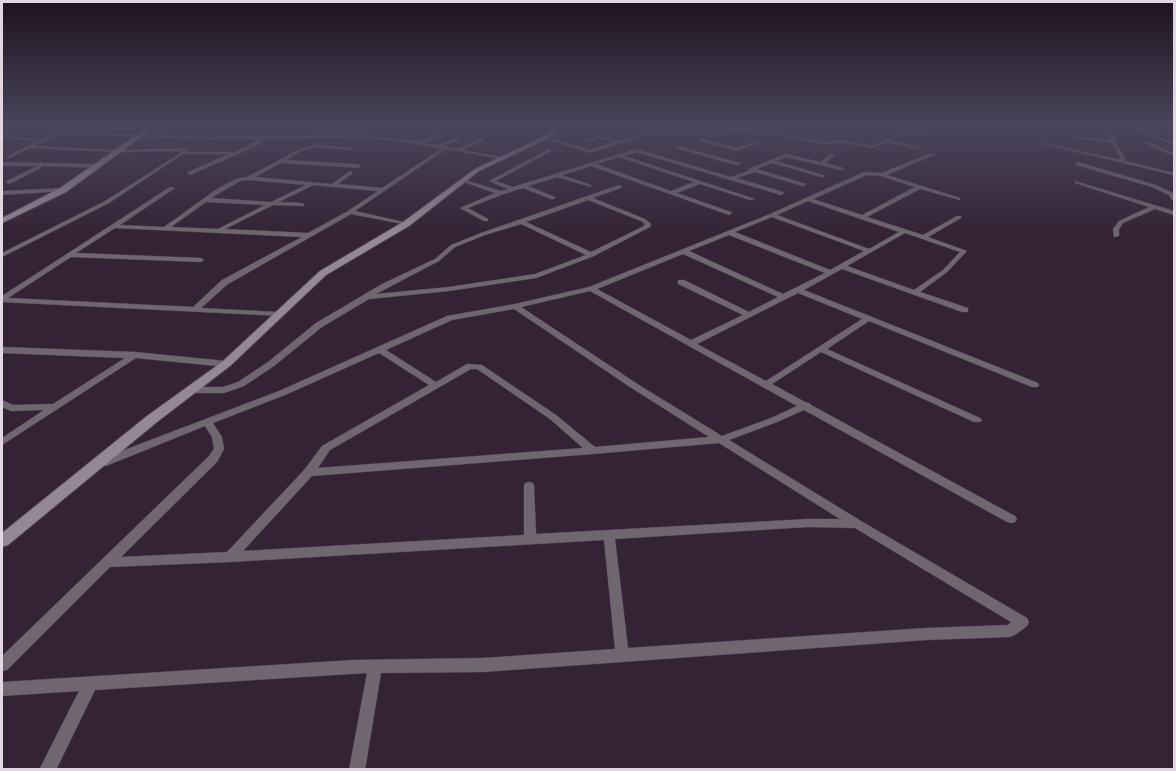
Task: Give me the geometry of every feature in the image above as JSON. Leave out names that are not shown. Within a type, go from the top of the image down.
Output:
[{"type":"street","points":[[2,221],[63,190],[101,163]]},
{"type":"street","points":[[2,255],[107,202],[168,163]]},
{"type":"street","points":[[190,173],[213,163]]},
{"type":"street","points":[[249,178],[276,163]]},
{"type":"street","points":[[310,163],[358,166]]},
{"type":"street","points":[[196,308],[225,282],[350,213],[420,163]]},
{"type":"street","points":[[2,541],[91,467],[226,364],[323,273],[406,224],[463,180],[493,163]]},
{"type":"street","points":[[512,189],[492,181],[525,163]]},
{"type":"street","points":[[486,220],[463,208],[512,189],[592,163]]},
{"type":"street","points":[[641,163],[752,199]]},
{"type":"street","points":[[681,163],[781,193]]},
{"type":"street","points":[[732,178],[767,163]]},
{"type":"street","points":[[779,163],[823,176]]},
{"type":"street","points":[[822,163],[842,168]]},
{"type":"street","points":[[882,175],[912,163]]},
{"type":"street","points":[[1132,163],[1174,174]]},
{"type":"street","points":[[2,164],[97,166]]},
{"type":"street","points":[[589,164],[729,213]]},
{"type":"street","points":[[1078,164],[1154,186],[1172,194],[1174,199]]},
{"type":"street","points":[[9,182],[41,166]]},
{"type":"street","points":[[750,170],[803,184]]},
{"type":"street","points":[[334,184],[350,173]]},
{"type":"street","points":[[91,467],[208,423],[381,350],[450,318],[591,289],[772,215],[866,173],[882,175],[958,199]]},
{"type":"street","points":[[556,175],[589,186]]},
{"type":"street","points":[[167,227],[219,190],[238,180],[249,178],[384,190]]},
{"type":"street","points":[[463,180],[501,193]]},
{"type":"street","points":[[671,193],[699,182]]},
{"type":"street","points":[[1077,182],[1174,213]]},
{"type":"street","points":[[219,230],[313,183]]},
{"type":"street","points":[[734,193],[753,184]]},
{"type":"street","points":[[523,186],[554,198]]},
{"type":"street","points":[[191,390],[224,390],[241,384],[272,364],[320,325],[385,285],[437,260],[461,241],[620,187]]},
{"type":"street","points":[[862,217],[919,187]]},
{"type":"street","points":[[2,299],[172,188]]},
{"type":"street","points":[[2,194],[63,190]]},
{"type":"street","points":[[368,297],[449,290],[536,276],[592,255],[647,227],[648,224],[588,198]]},
{"type":"street","points":[[808,199],[960,248],[965,252],[945,271],[915,292]]},
{"type":"street","points":[[207,200],[302,205]]},
{"type":"street","points":[[1116,236],[1116,229],[1121,222],[1154,207]]},
{"type":"street","points":[[350,213],[406,224]]},
{"type":"street","points":[[772,215],[869,251]]},
{"type":"street","points":[[2,216],[13,216]]},
{"type":"street","points":[[924,237],[959,217]]},
{"type":"street","points":[[521,222],[592,255]]},
{"type":"street","points":[[112,226],[309,235]]},
{"type":"street","points":[[692,343],[831,273],[905,231]]},
{"type":"street","points":[[728,232],[831,273]]},
{"type":"street","points":[[683,251],[783,297]]},
{"type":"street","points":[[69,255],[201,260]]},
{"type":"street","points":[[842,267],[965,310]]},
{"type":"street","points":[[681,282],[748,314]]},
{"type":"street","points":[[591,289],[1011,519]]},
{"type":"street","points":[[798,290],[1035,385]]},
{"type":"street","points":[[2,299],[278,314]]},
{"type":"street","points":[[2,689],[375,667],[483,665],[926,634],[1010,631],[1022,622],[857,524],[636,387],[515,306]]},
{"type":"street","points":[[766,384],[867,319]]},
{"type":"street","points":[[821,349],[977,420]]},
{"type":"street","points":[[2,350],[135,356],[226,364]]},
{"type":"street","points":[[381,350],[435,385]]},
{"type":"street","points":[[2,442],[135,356]]},
{"type":"street","points":[[230,557],[309,472],[326,448],[470,366],[479,367],[553,417],[592,451]]},
{"type":"street","points":[[309,472],[723,439],[806,405]]},
{"type":"street","points":[[4,407],[58,407]]},
{"type":"street","points":[[2,665],[213,459],[219,449],[217,437],[208,423]]},
{"type":"street","points":[[529,486],[530,539]]},
{"type":"street","points":[[110,562],[808,523],[857,524]]},
{"type":"street","points":[[609,534],[622,655]]},
{"type":"street","points":[[357,770],[375,667]]},
{"type":"street","points":[[46,770],[91,684]]}]
